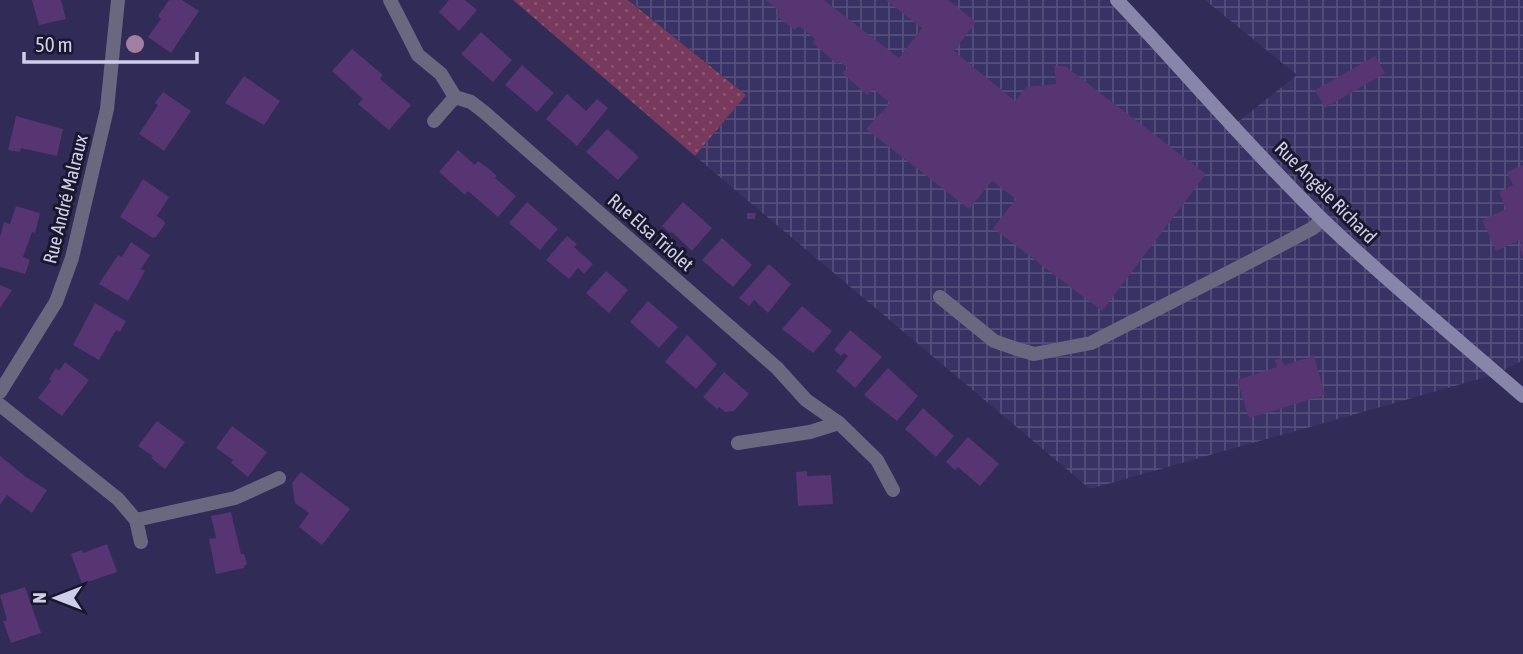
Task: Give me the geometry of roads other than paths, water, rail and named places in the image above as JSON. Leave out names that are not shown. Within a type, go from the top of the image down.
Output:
[{"type":"street","name":"Rue André Malraux","points":[[0,392],[56,302],[72,258],[107,109],[118,0]]},
{"type":"street","name":"Rue Elsa Triolet","points":[[390,0],[418,55],[441,74],[455,97],[471,102],[484,112],[777,368],[806,400],[839,423],[877,460],[893,490]]},
{"type":"street","name":"Rue Angèle Richard","points":[[1117,0],[1322,219],[1397,288],[1523,396]]},
{"type":"street","points":[[435,121],[455,97]]},
{"type":"street","points":[[940,296],[994,341],[1024,351],[1034,354],[1091,343],[1313,228],[1322,219]]},
{"type":"street","points":[[0,405],[118,499],[136,520],[141,542]]},
{"type":"street","points":[[738,443],[810,432],[839,423]]},
{"type":"street","points":[[136,520],[235,498],[279,478]]}]
